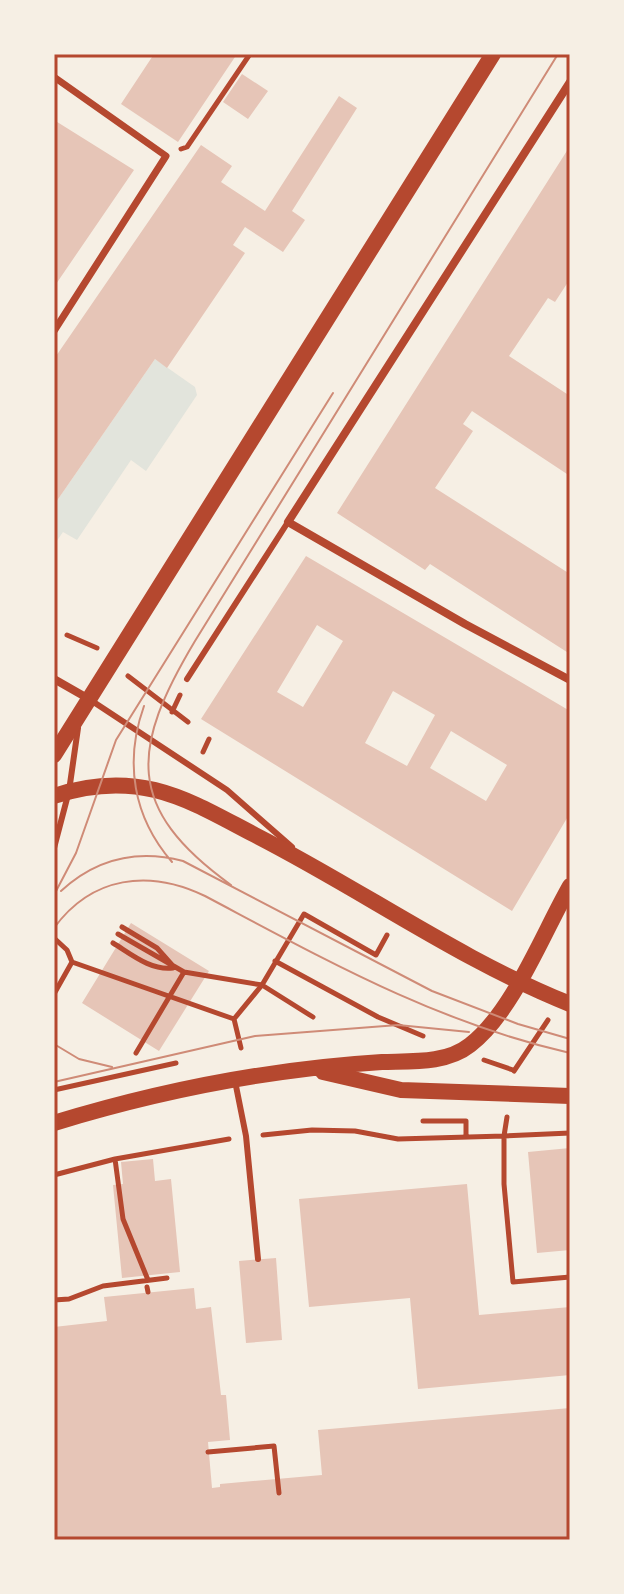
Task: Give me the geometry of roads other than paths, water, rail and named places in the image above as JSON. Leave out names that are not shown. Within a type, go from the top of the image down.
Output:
[{"type":"main road","points":[[54,755],[493,54]]},
{"type":"main road","points":[[62,794],[117,786],[169,794],[310,863],[562,1006]]},
{"type":"main road","points":[[54,1123],[148,1095],[234,1078],[306,1068],[426,1060],[460,1052],[485,1031],[519,981],[570,886]]},
{"type":"main road","points":[[306,1068],[401,1090],[570,1096]]},
{"type":"street","points":[[54,77],[166,156],[54,331]]},
{"type":"street","points":[[570,82],[288,522],[465,624],[570,680]]},
{"type":"street","points":[[54,679],[84,706]]},
{"type":"lane","points":[[187,679],[288,522]]},
{"type":"lane","points":[[54,848],[62,794],[84,706],[227,790],[310,863]]},
{"type":"lane","points":[[234,1078],[246,1136],[258,1259]]},
{"type":"tram line","points":[[231,885],[196,857],[171,829],[156,802],[149,774],[150,745],[159,713],[195,641],[558,54]]},
{"type":"tram line","points":[[54,895],[76,853],[116,740],[333,393]]},
{"type":"tram line","points":[[144,706],[134,748],[136,788],[148,827],[172,862]]},
{"type":"tram line","points":[[61,891],[88,871],[118,860],[149,856],[183,861],[432,991],[518,1024],[570,1039]]},
{"type":"tram line","points":[[54,928],[86,897],[123,882],[163,882],[184,887],[338,966],[427,1007],[521,1040],[570,1053]]},
{"type":"tram line","points":[[54,1082],[255,1036],[398,1025],[469,1032]]},
{"type":"tram line","points":[[54,1044],[79,1059],[112,1067]]}]
